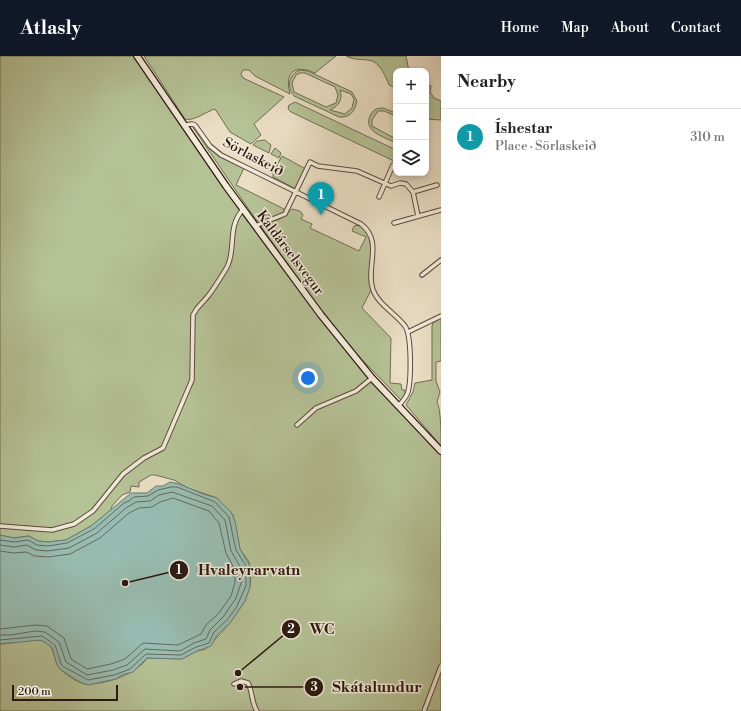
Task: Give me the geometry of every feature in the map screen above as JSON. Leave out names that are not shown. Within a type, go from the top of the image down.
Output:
[{"type":"street","name":"Kaldárselsvegur","points":[[137,56],[255,226],[331,327],[372,378],[441,450]]},
{"type":"street","name":"Sörlaskeið","points":[[185,126],[192,124],[196,125],[210,146],[221,155],[361,224],[368,231],[372,242],[373,289],[377,297],[405,325],[408,332]]},
{"type":"street","points":[[255,226],[286,214],[310,162],[318,166],[357,171],[391,186],[400,183],[406,184],[413,192],[418,216]]},
{"type":"street","points":[[379,197],[393,165]]},
{"type":"street","points":[[413,192],[437,185]]},
{"type":"street","points":[[0,526],[52,530],[74,524],[93,511],[123,474],[144,458],[163,448],[192,380],[193,315],[228,266],[234,226],[238,215],[243,209]]},
{"type":"street","points":[[394,223],[441,210]]},
{"type":"street","points":[[422,275],[441,260]]},
{"type":"street","points":[[399,405],[406,398],[409,388],[408,332],[441,316]]},
{"type":"street","points":[[297,424],[316,408],[356,391],[372,378]]},
{"type":"street","points":[[424,711],[441,666]]},
{"type":"street","points":[[234,684],[241,681],[248,683],[251,690],[253,703],[257,711]]},
{"type":"green space","points":[[0,56],[140,56],[242,206],[242,215],[244,214],[370,377],[367,380],[378,384],[441,450],[441,711],[0,711],[0,644],[39,640],[50,646],[56,662],[61,670],[81,683],[96,684],[112,680],[136,669],[147,658],[182,659],[197,651],[206,649],[230,623],[245,601],[250,587],[251,574],[249,562],[240,549],[233,515],[217,498],[188,488],[174,480],[155,475],[151,475],[139,482],[139,487],[131,486],[130,492],[122,495],[112,506],[111,510],[91,526],[66,540],[48,542],[38,541],[29,536],[14,538],[0,535]]},
{"type":"green space","points":[[144,56],[336,56],[315,73],[302,69],[293,72],[290,75],[289,80],[290,94],[255,76],[249,70],[243,70],[241,74],[243,78],[284,97],[254,124],[261,135],[251,144],[230,132],[215,109],[196,118],[188,120],[185,119]]},
{"type":"green space","points":[[346,56],[406,56],[408,68],[393,68],[393,87],[389,85],[386,77],[375,62],[354,59]]},
{"type":"green space","points":[[300,70],[308,71],[352,92],[357,101],[355,108],[349,115],[339,117],[294,96],[289,85],[293,74]],"holes":[[[305,73],[335,87],[338,95],[336,103],[326,107],[294,92],[292,83],[296,75]],[[340,90],[351,94],[354,99],[352,108],[345,114],[330,110],[340,102]]]},
{"type":"green space","points":[[429,85],[431,86],[430,92],[434,98],[441,101],[441,120],[429,119]]},
{"type":"green space","points":[[295,102],[393,149],[393,161],[291,112],[288,109],[289,105]]},
{"type":"green space","points":[[383,108],[393,112],[393,115],[384,111],[378,111],[372,120],[372,126],[393,137],[393,142],[376,133],[370,126],[370,116],[372,112]]},
{"type":"green space","points":[[192,126],[200,129],[212,147],[244,168],[236,185],[286,210],[284,213],[261,222],[256,220]]},
{"type":"green space","points":[[265,140],[271,145],[269,153],[253,145],[257,141]]},
{"type":"green space","points":[[275,148],[281,153],[279,158],[271,154]]},
{"type":"green space","points":[[282,156],[304,168],[306,171],[296,189],[273,177],[273,172]]},
{"type":"green space","points":[[292,209],[300,211],[303,215],[301,219],[312,224],[310,228],[359,251],[366,237],[352,231],[354,226],[357,225],[362,227],[368,234],[370,239],[373,286],[362,308],[391,338],[390,383],[401,384],[402,390],[405,390],[405,396],[401,400],[348,345],[324,315],[261,227],[262,225],[280,219]]},
{"type":"green space","points":[[441,318],[441,361],[436,362],[436,381],[440,392],[437,402],[440,416],[441,446],[406,405],[413,392],[415,383],[432,380],[432,326],[433,323]]},
{"type":"water","points":[[170,482],[217,498],[231,512],[235,521],[240,549],[250,566],[250,587],[245,601],[230,623],[217,635],[211,646],[182,659],[147,658],[133,672],[122,675],[116,679],[88,685],[80,682],[61,670],[57,665],[52,647],[41,640],[0,644],[0,535],[14,538],[29,536],[38,541],[48,542],[66,540],[91,526],[131,493],[147,493],[156,486],[163,486]]},
{"type":"place","name":"Íshestar","points":[[321,215]]},
{"type":"place","name":"Hvaleyrarvatn","points":[[125,583]]},
{"type":"place","name":"WC","points":[[238,673]]},
{"type":"place","name":"Skátalundur","points":[[240,687]]}]
